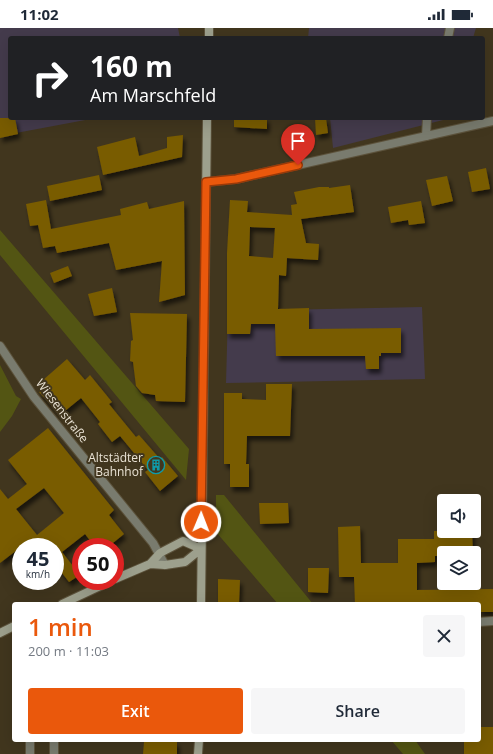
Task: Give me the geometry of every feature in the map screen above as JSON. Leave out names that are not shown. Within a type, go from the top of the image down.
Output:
[{"type":"main road","points":[[201,602],[207,120]]},
{"type":"main road","points":[[124,575],[150,564],[160,553],[183,541],[201,549]]},
{"type":"main road","points":[[150,564],[165,565],[185,562],[201,549]]},
{"type":"main road","points":[[66,602],[91,590]]},
{"type":"main road","points":[[0,633],[12,627]]},
{"type":"main road","points":[[198,754],[199,742]]},
{"type":"street","points":[[426,136],[427,120]]},
{"type":"street","points":[[206,182],[236,179],[493,121]]},
{"type":"street","name":"Wiesenstraße","points":[[0,346],[34,396],[154,543],[165,565]]},
{"type":"street","points":[[481,622],[493,621]]},
{"type":"street","points":[[30,742],[30,754]]},
{"type":"street","points":[[54,742],[54,754]]},
{"type":"shaded area","points":[[0,28],[178,28],[180,36],[8,36],[8,120],[85,120],[0,136]]},
{"type":"shaded area","points":[[309,28],[476,28],[474,36],[308,36]]},
{"type":"shaded area","points":[[330,120],[443,120],[333,148]]},
{"type":"shaded area","points":[[0,230],[189,449],[186,480],[0,255]]},
{"type":"shaded area","points":[[422,307],[425,379],[226,383],[228,311]]},
{"type":"shaded area","points":[[0,365],[16,396],[21,399],[12,416],[0,432]]},
{"type":"shaded area","points":[[216,495],[224,495],[311,602],[276,602],[216,532]]},
{"type":"shaded area","points":[[393,742],[416,742],[425,754],[403,754]]},
{"type":"building","points":[[0,118],[15,120],[18,134],[0,138]]},
{"type":"building","points":[[234,120],[267,120],[267,129],[234,127]]},
{"type":"building","points":[[315,120],[326,120],[328,133],[316,135]]},
{"type":"building","points":[[183,135],[182,157],[103,175],[97,147],[135,137],[139,156],[167,148],[167,137]]},
{"type":"building","points":[[486,168],[490,189],[472,192],[468,172]]},
{"type":"building","points":[[99,175],[102,190],[50,201],[47,186]]},
{"type":"building","points":[[447,176],[453,201],[432,206],[426,180]]},
{"type":"building","points":[[350,185],[354,212],[301,219],[306,243],[319,244],[318,260],[287,258],[286,276],[279,275],[278,309],[309,308],[309,329],[401,328],[401,353],[381,353],[381,356],[379,356],[379,369],[366,369],[365,356],[276,356],[275,324],[251,324],[250,334],[227,334],[227,253],[230,200],[248,201],[247,212],[292,215],[291,205],[297,204],[294,192],[319,187],[329,188]],"holes":[[[250,227],[275,228],[273,258],[249,256]]]},
{"type":"building","points":[[46,200],[51,229],[121,215],[120,209],[147,202],[149,209],[184,201],[185,295],[159,302],[162,261],[116,270],[109,243],[57,253],[55,246],[43,248],[38,225],[30,226],[26,204]]},
{"type":"building","points":[[421,201],[425,223],[409,225],[408,220],[391,223],[388,207]]},
{"type":"building","points":[[68,266],[72,276],[54,283],[50,273]]},
{"type":"building","points":[[112,288],[117,312],[94,316],[88,294]]},
{"type":"building","points":[[130,313],[187,314],[185,402],[156,401],[155,395],[142,393],[136,386],[133,362],[130,361],[131,341],[133,340]]},
{"type":"building","points":[[67,359],[85,380],[90,375],[112,402],[109,404],[136,437],[139,435],[160,459],[162,457],[178,476],[160,491],[145,472],[148,470],[120,436],[112,442],[98,424],[100,422],[81,398],[60,415],[39,392],[47,385],[43,380]]},
{"type":"building","points":[[266,384],[292,384],[290,436],[247,436],[246,464],[249,464],[249,487],[230,487],[230,464],[224,464],[224,393],[242,393],[242,399],[266,400]]},
{"type":"building","points":[[48,428],[114,510],[109,515],[124,534],[119,538],[88,538],[85,534],[80,538],[72,538],[72,544],[64,550],[64,538],[12,538],[12,554],[0,563],[0,489],[8,499],[27,484],[8,460]],"holes":[[[44,488],[64,513],[37,535],[16,509]]]},
{"type":"building","points":[[259,503],[288,503],[289,523],[260,524]]},
{"type":"building","points":[[360,526],[361,563],[398,563],[398,539],[434,539],[434,531],[437,531],[437,538],[472,538],[473,546],[437,546],[437,556],[435,556],[435,562],[417,563],[417,590],[493,589],[493,612],[481,612],[481,602],[355,602],[354,577],[339,577],[338,527]]},
{"type":"building","points":[[64,555],[72,565],[72,580],[69,582],[64,576]]},
{"type":"building","points":[[308,568],[329,568],[328,593],[308,592]]},
{"type":"building","points":[[218,579],[240,580],[239,602],[218,602]]},
{"type":"building","points":[[481,727],[493,727],[493,754],[464,754],[464,742],[481,742]]},
{"type":"building","points":[[144,742],[177,742],[177,754],[143,754]]},
{"type":"place","name":"Altstädter Bahnhof","points":[[156,465]]},
{"type":"route","points":[[201,522],[206,182],[236,179],[298,165]]}]
